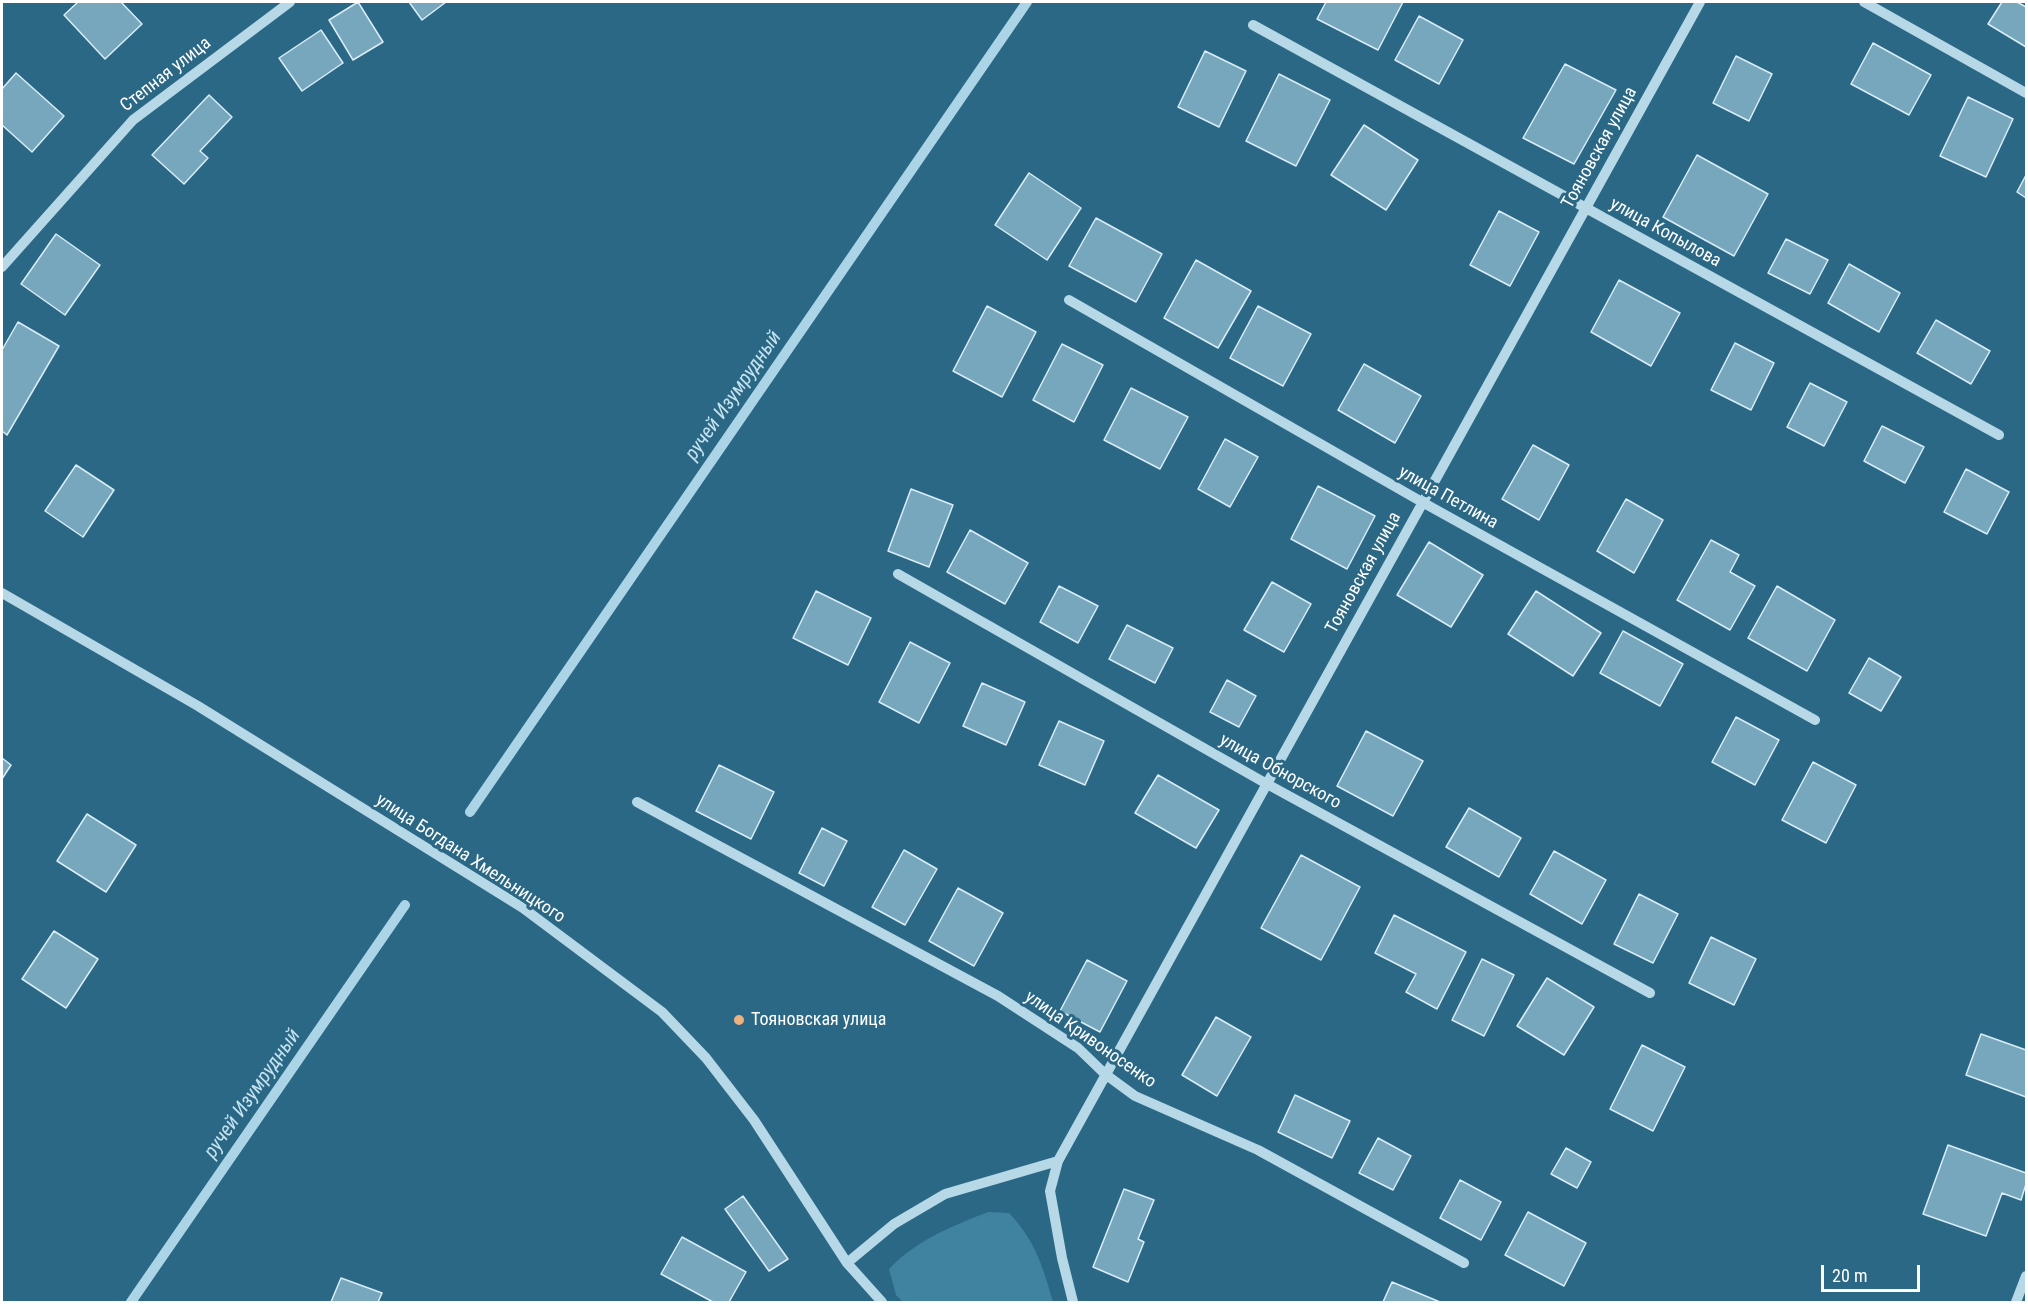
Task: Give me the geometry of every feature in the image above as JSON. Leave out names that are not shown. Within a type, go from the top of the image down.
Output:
[{"type":"street","name":"Степная улица","points":[[2,267],[133,120],[290,2]]},
{"type":"street","name":"Тояновская улица","points":[[1073,1302],[1062,1258],[1050,1191],[1058,1161],[1700,2]]},
{"type":"street","points":[[1864,2],[2026,93]]},
{"type":"street","name":"улица Копылова","points":[[1253,25],[1999,435]]},
{"type":"street","name":"улица Петлина","points":[[1069,300],[1422,502],[1815,720]]},
{"type":"street","name":"улица Обнорского","points":[[898,574],[1267,784],[1650,993]]},
{"type":"street","name":"улица Богдана Хмельницкого","points":[[2,593],[198,706],[523,908],[662,1012],[706,1058],[754,1120],[847,1263],[882,1302]]},
{"type":"street","name":"улица Кривоносенко","points":[[638,802],[998,996],[1078,1048],[1105,1074],[1135,1096],[1258,1150],[1464,1263]]},
{"type":"street","points":[[847,1263],[894,1224],[945,1194],[1058,1161]]},
{"type":"street","points":[[2016,1302],[2026,1276]]},
{"type":"shaded area","points":[[988,1212],[1009,1213],[1018,1223],[1032,1244],[1042,1266],[1053,1302],[903,1302],[896,1295],[889,1269],[900,1259],[935,1235]]},
{"type":"building","points":[[78,2],[121,2],[142,24],[105,59],[64,15]]},
{"type":"building","points":[[358,2],[383,42],[353,60],[329,20]]},
{"type":"building","points":[[409,2],[446,2],[422,20]]},
{"type":"building","points":[[1326,2],[1403,2],[1378,50],[1317,19]]},
{"type":"building","points":[[2002,2],[2017,2],[2026,7],[2026,47],[1988,24]]},
{"type":"building","points":[[1419,16],[1463,40],[1439,84],[1395,60]]},
{"type":"building","points":[[321,30],[343,63],[302,91],[279,58]]},
{"type":"building","points":[[1873,43],[1931,75],[1909,115],[1851,84]]},
{"type":"building","points":[[1205,51],[1246,71],[1219,127],[1178,107]]},
{"type":"building","points":[[1736,56],[1772,74],[1749,121],[1713,103]]},
{"type":"building","points":[[1565,64],[1616,90],[1574,164],[1523,138]]},
{"type":"building","points":[[16,73],[64,116],[32,152],[2,125],[2,89]]},
{"type":"building","points":[[1279,74],[1330,100],[1296,166],[1246,141]]},
{"type":"building","points":[[209,95],[232,117],[200,151],[208,158],[184,184],[152,155]]},
{"type":"building","points":[[1968,97],[2013,119],[1986,177],[1940,156]]},
{"type":"building","points":[[1364,125],[1418,160],[1386,210],[1331,175]]},
{"type":"building","points":[[1697,155],[1768,194],[1734,256],[1663,217]]},
{"type":"building","points":[[1029,173],[1081,208],[1047,260],[995,225]]},
{"type":"building","points":[[2026,175],[2026,198],[2017,192]]},
{"type":"building","points":[[1499,211],[1539,232],[1510,286],[1470,265]]},
{"type":"building","points":[[1096,218],[1162,254],[1136,302],[1069,266]]},
{"type":"building","points":[[56,234],[100,265],[65,315],[21,284]]},
{"type":"building","points":[[1786,239],[1828,260],[1810,294],[1768,273]]},
{"type":"building","points":[[1196,260],[1251,291],[1218,348],[1164,318]]},
{"type":"building","points":[[1849,264],[1900,293],[1879,332],[1828,303]]},
{"type":"building","points":[[1619,280],[1680,313],[1651,366],[1591,332]]},
{"type":"building","points":[[987,306],[1036,332],[1002,397],[953,371]]},
{"type":"building","points":[[1258,306],[1311,334],[1283,386],[1230,358]]},
{"type":"building","points":[[1936,320],[1990,351],[1971,384],[1917,353]]},
{"type":"building","points":[[18,322],[59,346],[7,435],[2,431],[2,350]]},
{"type":"building","points":[[1735,343],[1774,363],[1751,410],[1711,390]]},
{"type":"building","points":[[1062,344],[1103,365],[1074,422],[1033,400]]},
{"type":"building","points":[[1364,364],[1421,396],[1395,443],[1338,410]]},
{"type":"building","points":[[1810,383],[1847,402],[1824,446],[1787,427]]},
{"type":"building","points":[[1131,388],[1188,417],[1160,469],[1104,440]]},
{"type":"building","points":[[1882,426],[1924,447],[1905,483],[1864,461]]},
{"type":"building","points":[[1225,439],[1258,457],[1230,507],[1198,489]]},
{"type":"building","points":[[1533,445],[1569,465],[1539,520],[1502,499]]},
{"type":"building","points":[[76,465],[114,490],[83,537],[45,511]]},
{"type":"building","points":[[1966,469],[2009,492],[1987,534],[1944,512]]},
{"type":"building","points":[[1318,486],[1375,516],[1347,569],[1291,539]]},
{"type":"building","points":[[911,489],[953,505],[929,567],[888,551]]},
{"type":"building","points":[[1626,499],[1663,520],[1634,573],[1597,551]]},
{"type":"building","points":[[970,530],[1028,563],[1005,604],[947,572]]},
{"type":"building","points":[[1711,540],[1739,555],[1730,572],[1755,586],[1730,630],[1677,600]]},
{"type":"building","points":[[1429,542],[1483,575],[1451,627],[1397,595]]},
{"type":"building","points":[[1272,582],[1311,604],[1284,652],[1244,630]]},
{"type":"building","points":[[1059,586],[1098,606],[1078,643],[1040,622]]},
{"type":"building","points":[[1777,586],[1835,620],[1807,671],[1748,638]]},
{"type":"building","points":[[816,591],[871,618],[848,665],[793,638]]},
{"type":"building","points":[[1536,591],[1601,633],[1573,676],[1508,634]]},
{"type":"building","points":[[1127,625],[1173,648],[1155,683],[1109,659]]},
{"type":"building","points":[[1623,631],[1683,664],[1660,706],[1600,673]]},
{"type":"building","points":[[910,642],[950,663],[919,723],[879,702]]},
{"type":"building","points":[[1869,658],[1901,677],[1881,711],[1849,693]]},
{"type":"building","points":[[1227,680],[1256,696],[1239,727],[1210,712]]},
{"type":"building","points":[[982,683],[1025,702],[1006,745],[963,726]]},
{"type":"building","points":[[1736,717],[1779,740],[1755,785],[1712,762]]},
{"type":"building","points":[[1059,721],[1104,741],[1085,785],[1039,765]]},
{"type":"building","points":[[1366,731],[1423,761],[1393,816],[1337,786]]},
{"type":"building","points":[[2,758],[11,765],[2,779]]},
{"type":"building","points":[[1813,762],[1856,785],[1826,843],[1782,820]]},
{"type":"building","points":[[719,765],[774,792],[751,839],[696,811]]},
{"type":"building","points":[[1158,775],[1219,810],[1196,848],[1135,813]]},
{"type":"building","points":[[1469,808],[1521,838],[1499,877],[1446,847]]},
{"type":"building","points":[[87,814],[136,845],[106,892],[57,861]]},
{"type":"building","points":[[822,828],[847,841],[824,886],[799,873]]},
{"type":"building","points":[[904,850],[937,869],[905,925],[872,907]]},
{"type":"building","points":[[1554,851],[1606,880],[1582,924],[1530,894]]},
{"type":"building","points":[[1301,855],[1360,887],[1321,960],[1261,928]]},
{"type":"building","points":[[958,888],[1003,913],[974,966],[929,941]]},
{"type":"building","points":[[1639,894],[1678,914],[1653,963],[1614,944]]},
{"type":"building","points":[[1394,915],[1466,952],[1437,1009],[1406,992],[1416,974],[1375,953]]},
{"type":"building","points":[[54,931],[98,959],[66,1008],[22,979]]},
{"type":"building","points":[[1711,937],[1756,959],[1734,1005],[1689,983]]},
{"type":"building","points":[[1482,959],[1514,975],[1484,1036],[1452,1020]]},
{"type":"building","points":[[1087,960],[1127,981],[1100,1032],[1060,1011]]},
{"type":"building","points":[[1547,978],[1594,1007],[1564,1055],[1517,1026]]},
{"type":"building","points":[[1216,1017],[1251,1037],[1217,1096],[1182,1075]]},
{"type":"building","points":[[1981,1034],[2026,1050],[2026,1097],[1966,1075]]},
{"type":"building","points":[[1642,1045],[1685,1067],[1653,1131],[1610,1109]]},
{"type":"building","points":[[1295,1095],[1350,1121],[1332,1158],[1278,1132]]},
{"type":"building","points":[[1378,1138],[1411,1156],[1393,1190],[1359,1173]]},
{"type":"building","points":[[1948,1145],[2026,1173],[2026,1184],[2021,1200],[2002,1193],[1986,1236],[1923,1214]]},
{"type":"building","points":[[1566,1148],[1591,1162],[1577,1188],[1551,1174]]},
{"type":"building","points":[[1460,1180],[1501,1202],[1481,1240],[1440,1218]]},
{"type":"building","points":[[1124,1189],[1154,1200],[1138,1239],[1144,1242],[1128,1282],[1093,1267]]},
{"type":"building","points":[[743,1196],[788,1259],[769,1271],[725,1209]]},
{"type":"building","points":[[1528,1212],[1586,1243],[1564,1286],[1505,1255]]},
{"type":"building","points":[[682,1237],[746,1272],[729,1302],[713,1302],[661,1274]]},
{"type":"building","points":[[341,1278],[382,1293],[378,1302],[331,1302]]},
{"type":"building","points":[[1392,1282],[1440,1302],[1383,1302]]},
{"type":"waterway","name":"ручей Изумрудный","points":[[470,812],[1027,2]]},
{"type":"waterway","name":"ручей Изумрудный","points":[[131,1302],[405,905]]},
{"type":"place","name":"Тояновская улица","points":[[739,1020]]}]
